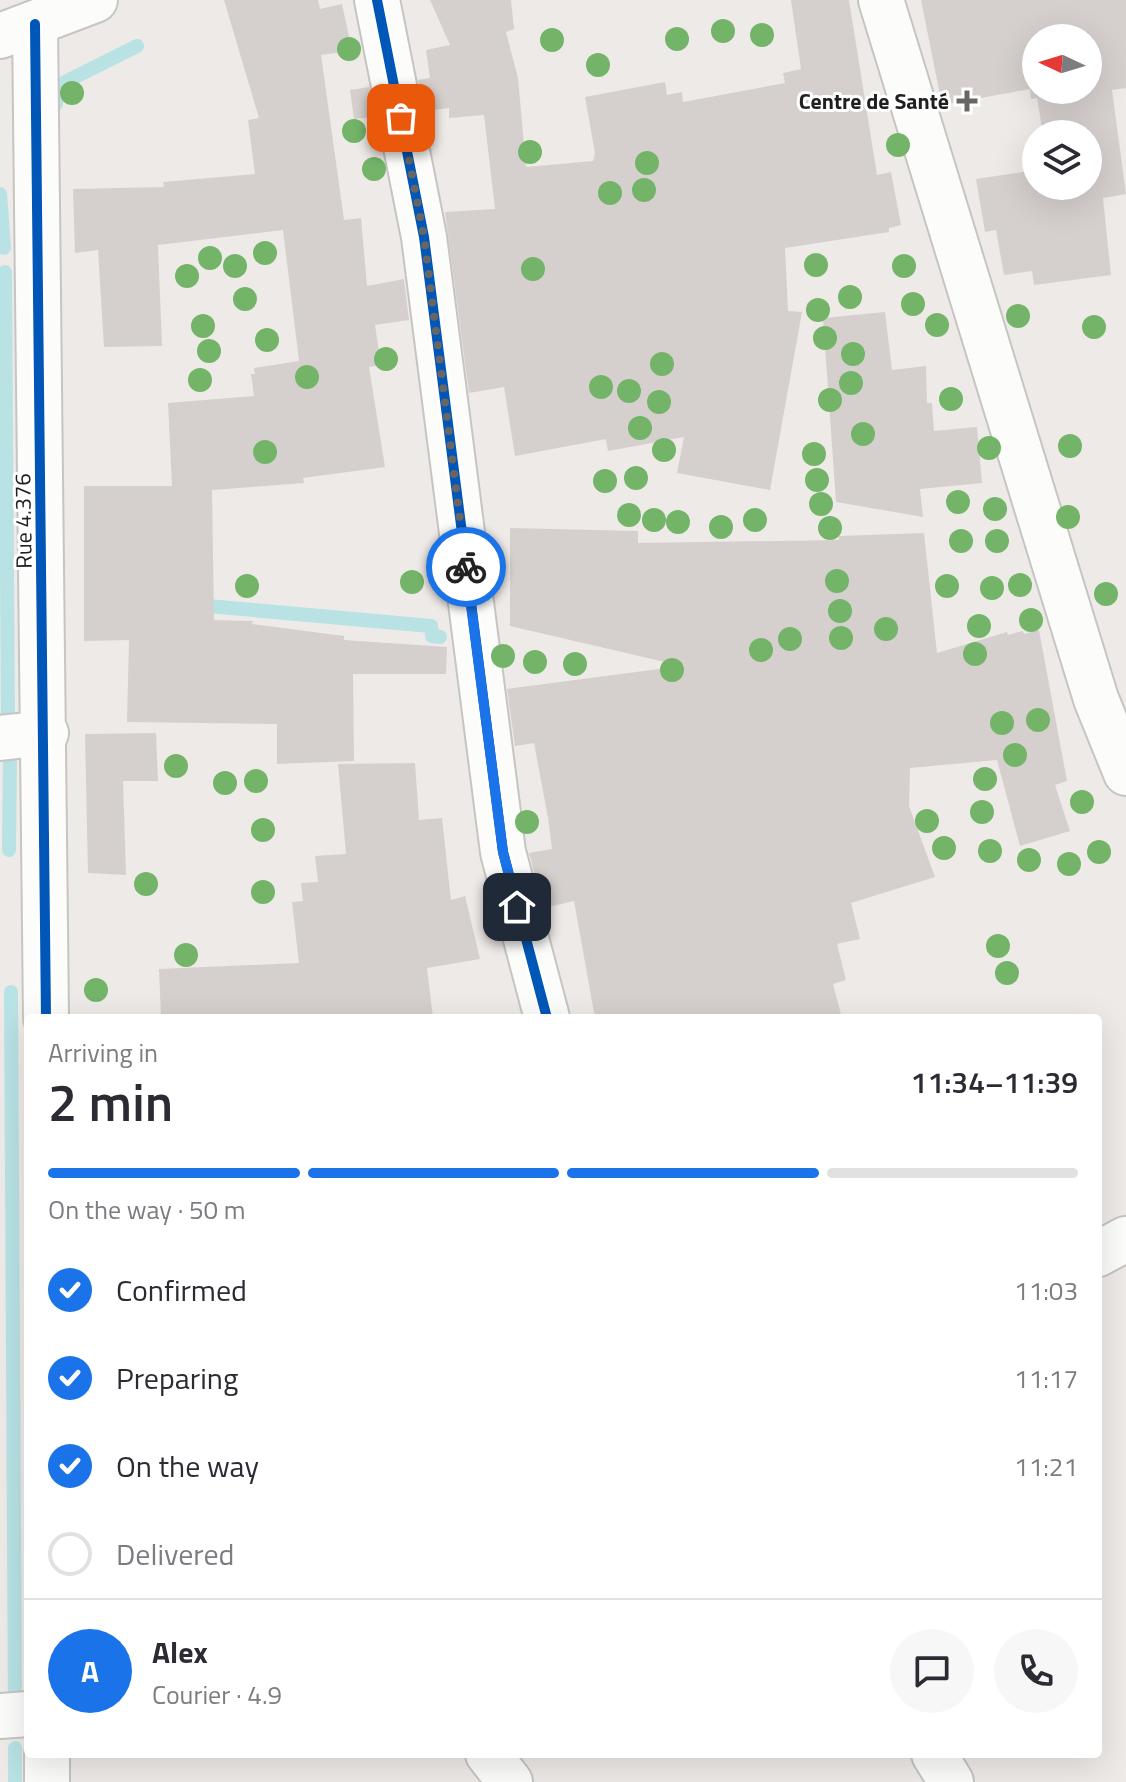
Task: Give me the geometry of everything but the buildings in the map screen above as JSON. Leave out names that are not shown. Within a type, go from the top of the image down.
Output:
[{"type":"street","points":[[18,30],[95,0]]},
{"type":"street","points":[[377,0],[424,237],[503,852],[546,1014]]},
{"type":"street","points":[[881,0],[1096,699],[1126,773]]},
{"type":"street","name":"Rue 4.376","points":[[18,30],[46,733],[46,1014]]},
{"type":"street","points":[[0,738],[46,733]]},
{"type":"street","points":[[1102,1252],[1126,1239]]},
{"type":"street","points":[[0,1716],[24,1714]]},
{"type":"street","points":[[47,1758],[47,1782]]},
{"type":"street","points":[[491,1758],[510,1782]]},
{"type":"street","points":[[936,1758],[951,1782]]},
{"type":"waterway","points":[[56,104],[59,85],[137,46]]},
{"type":"waterway","points":[[0,194],[4,248]]},
{"type":"waterway","points":[[5,272],[8,719]]},
{"type":"waterway","points":[[197,605],[431,626],[432,636],[440,637]]},
{"type":"waterway","points":[[9,850],[10,756]]},
{"type":"waterway","points":[[11,992],[15,1710]]},
{"type":"waterway","points":[[15,1748],[15,1782]]},
{"type":"cycle path","points":[[377,0],[424,237],[503,852],[546,1014]]},
{"type":"cycle path","points":[[35,24],[46,1014]]},
{"type":"way so far","points":[[401,118],[424,237],[466,567]]},
{"type":"place","name":"Centre de Santé","points":[[967,101]]},
{"type":"route","points":[[466,567],[503,852],[517,907]]}]
